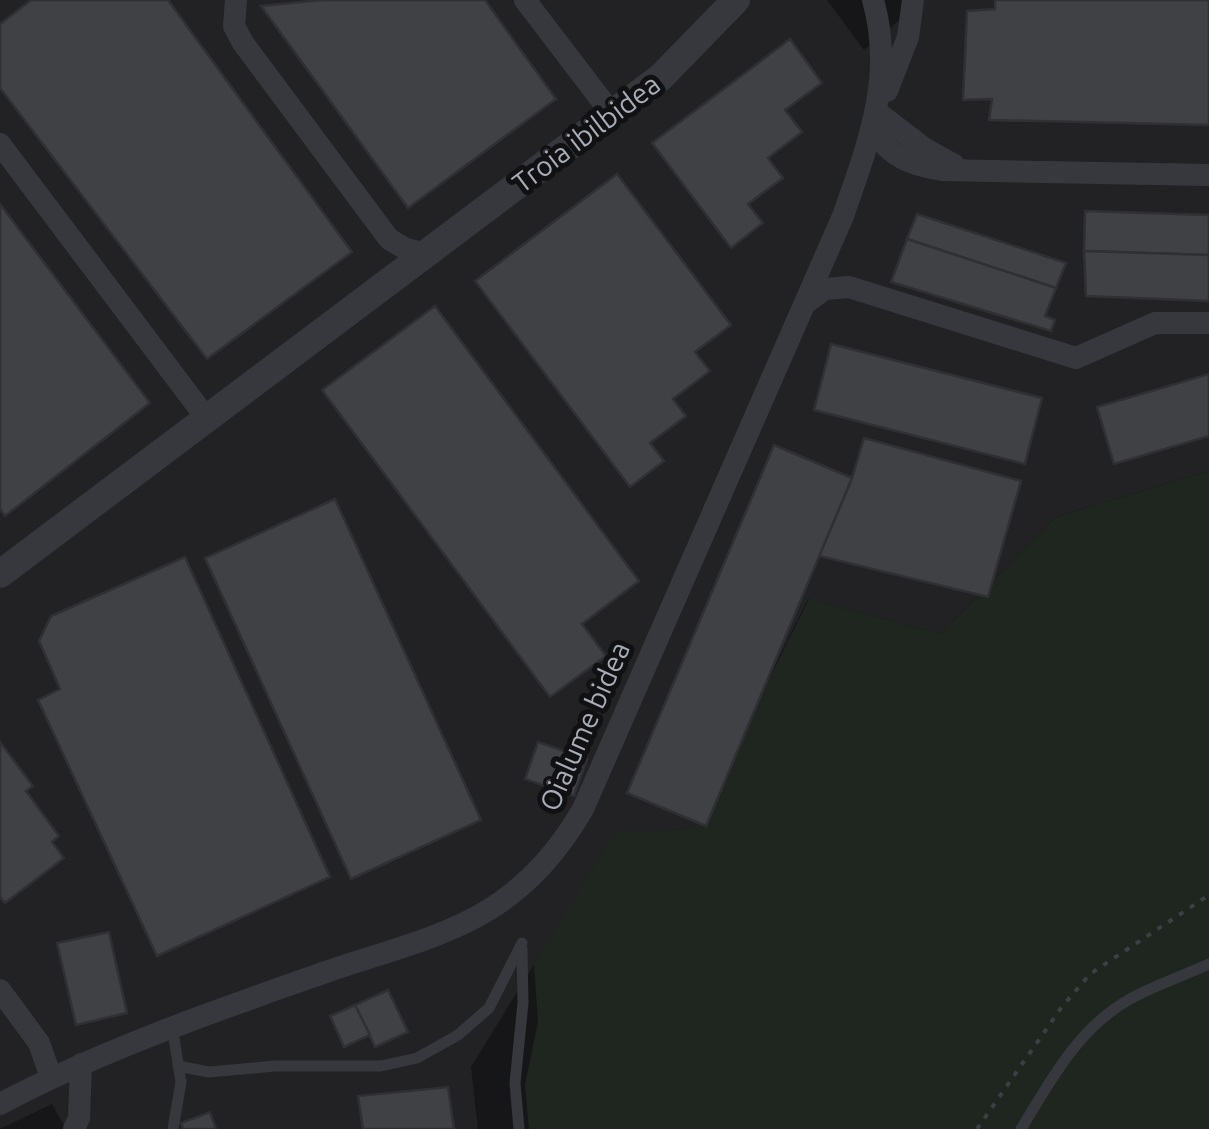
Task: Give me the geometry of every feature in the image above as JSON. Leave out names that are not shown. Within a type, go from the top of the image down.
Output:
[{"type":"street","points":[[236,0],[234,26],[243,43],[389,239],[426,254]]},
{"type":"street","points":[[525,0],[612,114]]},
{"type":"street","name":"Troia ibilbidea","points":[[7,562],[207,419],[661,77],[736,0]]},
{"type":"street","name":"Oialume bidea","points":[[873,0],[883,64],[875,121]]},
{"type":"street","name":"Oialume bidea","points":[[0,1104],[52,1077],[172,1026],[462,924],[511,894],[553,856],[584,809],[843,216],[900,62],[913,0]]},
{"type":"street","points":[[875,121],[892,120],[925,149],[966,170],[1209,175]]},
{"type":"street","points":[[0,144],[207,419]]},
{"type":"street","points":[[804,306],[826,289],[848,287],[1076,358],[1155,322],[1209,323]]},
{"type":"street","points":[[0,990],[39,1042],[52,1077]]},
{"type":"street","points":[[74,1129],[79,1118],[81,1064]]},
{"type":"lane","points":[[178,1066],[209,1072],[275,1066],[382,1066],[417,1058],[458,1035],[488,1008],[522,943],[523,1003],[515,1084],[519,1129]]},
{"type":"lane","points":[[1021,1129],[1060,1064],[1094,1024],[1130,999],[1209,964]]},
{"type":"lane","points":[[172,1026],[181,1082],[174,1129]]},
{"type":"path","points":[[977,1129],[1061,1008],[1090,974],[1209,895]]},
{"type":"shaded area","points":[[0,0],[827,0],[864,50],[923,0],[1209,0],[1209,471],[1056,517],[940,634],[808,599],[694,829],[615,833],[471,1067],[478,1129],[66,1129],[52,1104],[0,1129]]},
{"type":"shaded area","points":[[1209,471],[1209,1129],[529,1129],[525,1085],[538,1022],[534,964],[615,832],[694,829],[809,599],[940,634],[1056,517]]},
{"type":"building","points":[[31,0],[168,0],[352,252],[207,359],[0,88],[0,24]]},
{"type":"building","points":[[321,0],[485,0],[556,99],[408,208],[261,6]]},
{"type":"building","points":[[995,0],[1209,0],[1209,125],[989,120],[992,99],[963,100],[967,11],[995,9]]},
{"type":"building","points":[[790,39],[822,83],[785,110],[802,132],[768,158],[783,178],[748,204],[763,223],[731,248],[652,143]]},
{"type":"building","points":[[617,174],[731,325],[695,352],[710,371],[673,399],[686,416],[650,443],[664,461],[630,487],[475,281]]},
{"type":"building","points":[[0,204],[150,403],[5,516],[0,509]]},
{"type":"building","points":[[1085,211],[1209,215],[1209,255],[1084,251]]},
{"type":"building","points":[[917,214],[1066,263],[1056,288],[907,239]]},
{"type":"building","points":[[907,239],[1056,288],[1045,316],[1055,320],[1051,331],[891,282]]},
{"type":"building","points":[[1084,251],[1209,255],[1209,301],[1086,296]]},
{"type":"building","points":[[435,306],[639,581],[582,624],[606,656],[550,697],[322,390]]},
{"type":"building","points":[[831,344],[1042,398],[1025,464],[814,410]]},
{"type":"building","points":[[1209,374],[1209,436],[1114,464],[1097,407]]},
{"type":"building","points":[[864,438],[1021,481],[988,597],[819,556],[852,478]]},
{"type":"building","points":[[774,445],[852,478],[706,826],[627,793]]},
{"type":"building","points":[[335,499],[481,820],[351,879],[205,558]]},
{"type":"building","points":[[185,557],[330,877],[157,956],[38,700],[60,689],[39,641],[51,616]]},
{"type":"building","points":[[0,742],[33,786],[26,791],[59,836],[52,842],[64,858],[5,903],[0,897]]},
{"type":"building","points":[[538,742],[587,759],[574,796],[525,779]]},
{"type":"building","points":[[109,932],[127,1013],[76,1025],[57,943]]},
{"type":"building","points":[[388,990],[408,1032],[375,1047],[355,1005]]},
{"type":"building","points":[[355,1005],[370,1035],[344,1047],[330,1016]]},
{"type":"building","points":[[448,1087],[454,1129],[363,1129],[358,1096]]},
{"type":"building","points":[[210,1112],[216,1129],[183,1129],[181,1123]]}]
